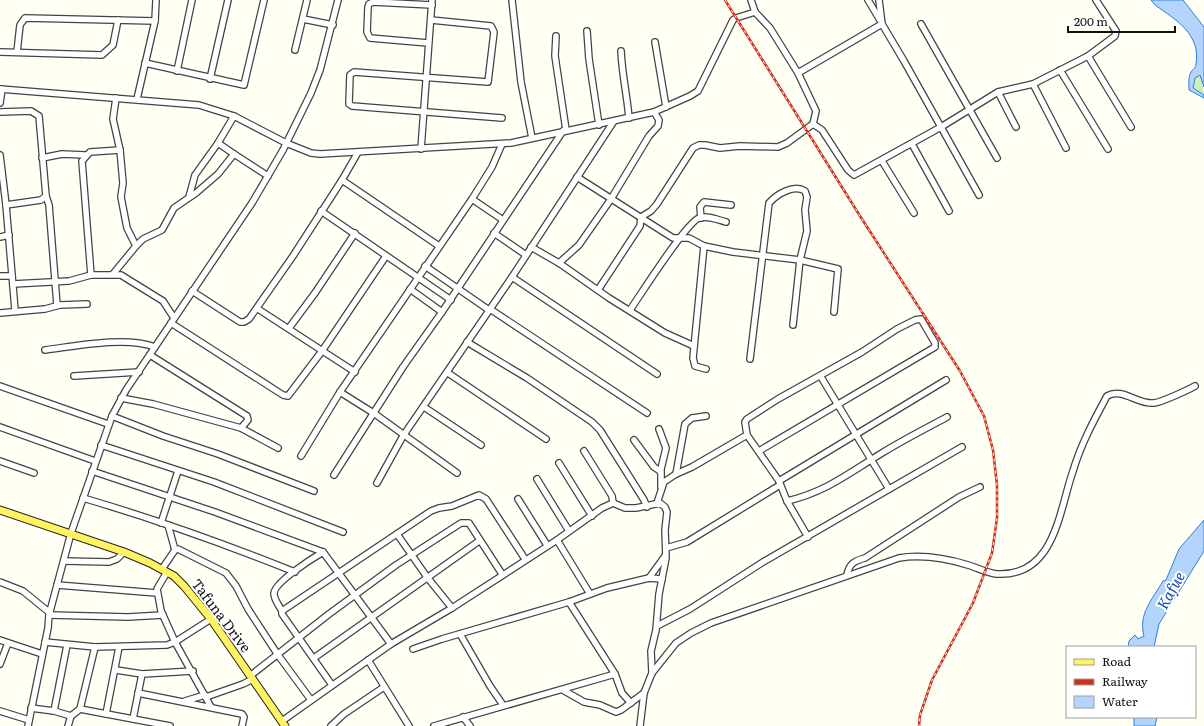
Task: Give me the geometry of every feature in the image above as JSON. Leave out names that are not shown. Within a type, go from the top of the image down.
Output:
[{"type":"main road","name":"Tafuna Drive","points":[[0,510],[124,552],[164,570],[184,586],[211,619],[283,723]]},
{"type":"street","points":[[137,99],[155,21],[156,0]]},
{"type":"street","points":[[176,71],[192,0]]},
{"type":"street","points":[[210,79],[228,0]]},
{"type":"street","points":[[145,63],[210,79],[242,85],[245,83],[264,0]]},
{"type":"street","points":[[296,50],[307,0]]},
{"type":"street","points":[[0,712],[28,723],[45,642],[49,614],[71,533],[108,424],[121,398],[268,176],[286,143],[311,93],[333,25],[338,0]]},
{"type":"street","points":[[512,0],[521,82],[532,138]]},
{"type":"street","points":[[598,290],[640,226],[641,218],[651,211],[657,204],[690,151],[699,145],[722,148],[740,146],[778,147],[787,143],[813,124],[816,111],[798,73],[770,28],[755,12],[751,0]]},
{"type":"street","points":[[868,0],[979,195]]},
{"type":"street","points":[[879,0],[881,22]]},
{"type":"street","points":[[813,124],[822,130],[848,170],[854,175],[912,144],[998,92],[1033,84],[1088,56],[1115,36],[1116,31],[1096,0]]},
{"type":"street","points":[[421,149],[432,3],[373,2],[369,4],[367,32],[370,38],[428,42]]},
{"type":"street","points":[[0,103],[1,89],[199,105],[234,116],[286,143],[320,154],[357,154],[502,144],[565,130],[599,125],[654,112],[690,96],[698,91],[733,20],[755,12]]},
{"type":"street","points":[[17,52],[20,24],[25,18],[155,21]]},
{"type":"street","points":[[303,19],[333,25]]},
{"type":"street","points":[[0,52],[102,55],[113,45],[118,20]]},
{"type":"street","points":[[430,20],[491,26],[494,32],[488,82],[354,72],[350,75],[348,101],[352,106],[423,113],[502,118]]},
{"type":"street","points":[[798,73],[881,22]]},
{"type":"street","points":[[921,24],[997,158]]},
{"type":"street","points":[[587,31],[589,59],[599,125]]},
{"type":"street","points":[[334,475],[375,414],[403,367],[451,300],[494,233],[565,130],[555,56],[556,36]]},
{"type":"street","points":[[655,42],[666,107]]},
{"type":"street","points":[[621,51],[623,80],[626,89],[629,118]]},
{"type":"street","points":[[1088,56],[1131,127]]},
{"type":"street","points":[[1060,70],[1108,149]]},
{"type":"street","points":[[1033,84],[1066,148]]},
{"type":"street","points":[[998,92],[1016,127]]},
{"type":"street","points":[[116,98],[113,120],[120,150],[123,183],[121,197],[127,228],[136,246]]},
{"type":"street","points":[[0,112],[31,111],[39,116],[46,196],[49,205],[54,283],[57,305]]},
{"type":"street","points":[[559,262],[579,245],[611,199],[649,136],[658,126],[659,120],[654,112]]},
{"type":"street","points":[[189,197],[195,175],[218,143],[234,116]]},
{"type":"street","points":[[377,483],[403,436],[490,310],[614,121]]},
{"type":"street","points":[[218,143],[268,176]]},
{"type":"street","points":[[301,456],[340,392],[355,372],[425,266],[472,200],[492,167],[502,144]]},
{"type":"street","points":[[912,144],[949,211]]},
{"type":"street","points":[[42,158],[62,154],[85,155],[93,152],[120,150]]},
{"type":"street","points":[[113,274],[143,239],[162,230],[174,208],[218,174],[234,154]]},
{"type":"street","points":[[192,291],[240,322],[246,321],[258,308],[342,180],[357,154]]},
{"type":"street","points":[[85,155],[82,161],[82,170],[91,275]]},
{"type":"street","points":[[0,157],[3,197],[6,205],[9,235],[15,310]]},
{"type":"street","points":[[882,161],[914,213]]},
{"type":"street","points":[[577,177],[669,236],[679,239],[689,238],[704,246],[763,256],[800,260],[838,269],[834,312]]},
{"type":"street","points":[[342,180],[439,246]]},
{"type":"street","points":[[750,359],[769,203],[777,196],[794,188],[799,188],[805,191],[807,198],[805,210],[807,231],[800,260],[793,324]]},
{"type":"street","points":[[6,205],[34,201],[46,196]]},
{"type":"street","points":[[472,200],[503,220]]},
{"type":"street","points":[[701,218],[700,207],[704,202],[731,205]]},
{"type":"street","points":[[322,211],[451,300]]},
{"type":"street","points":[[630,310],[679,239],[695,221],[701,218],[713,218],[726,222]]},
{"type":"street","points":[[640,226],[649,223]]},
{"type":"street","points":[[289,328],[315,294],[355,233]]},
{"type":"street","points":[[494,233],[526,255]]},
{"type":"street","points":[[0,237],[9,235]]},
{"type":"street","points":[[704,246],[693,358],[694,366],[706,369]]},
{"type":"street","points":[[532,247],[559,262],[598,290],[665,333],[694,346]]},
{"type":"street","points":[[13,284],[54,283],[75,280],[91,275],[121,275],[163,301],[173,320],[286,396],[291,395],[386,256]]},
{"type":"street","points":[[425,266],[457,289],[647,413]]},
{"type":"street","points":[[0,276],[12,276]]},
{"type":"street","points":[[512,277],[657,374]]},
{"type":"street","points":[[410,289],[442,312]]},
{"type":"street","points":[[0,313],[15,310],[45,309],[57,305],[79,303],[87,304]]},
{"type":"street","points":[[258,308],[355,372]]},
{"type":"street","points":[[759,451],[935,347],[935,343],[921,319],[915,320],[897,329],[821,377],[778,399],[750,416],[745,422],[747,435],[759,451],[779,484],[808,537]]},
{"type":"street","points":[[45,350],[120,342],[143,343],[155,347]]},
{"type":"street","points":[[467,342],[527,378],[592,422],[600,430],[647,507]]},
{"type":"street","points":[[150,355],[247,416],[248,420],[241,428]]},
{"type":"street","points":[[74,376],[139,372]]},
{"type":"street","points":[[448,372],[546,439]]},
{"type":"street","points":[[821,377],[889,489]]},
{"type":"street","points":[[666,548],[687,542],[856,434],[946,380]]},
{"type":"street","points":[[0,386],[108,424]]},
{"type":"street","points":[[640,726],[644,693],[652,673],[676,643],[711,623],[847,575],[899,558],[915,555],[933,557],[996,574],[1012,573],[1027,568],[1044,552],[1052,540],[1072,471],[1083,443],[1107,396],[1113,392],[1135,400],[1153,403],[1167,399],[1195,386]]},
{"type":"street","points":[[340,392],[375,414],[403,436],[457,473]]},
{"type":"street","points":[[121,398],[153,404],[241,428],[278,448]]},
{"type":"street","points":[[424,407],[481,445]]},
{"type":"street","points":[[112,416],[218,454],[314,491]]},
{"type":"street","points":[[676,474],[685,424],[692,418],[706,416]]},
{"type":"street","points":[[787,501],[810,495],[831,486],[871,460],[946,417]]},
{"type":"street","points":[[0,427],[96,461]]},
{"type":"street","points":[[659,429],[666,448],[660,471],[661,488]]},
{"type":"street","points":[[657,503],[664,482],[747,435]]},
{"type":"street","points":[[634,440],[654,467],[660,471]]},
{"type":"street","points":[[101,445],[214,482],[343,532]]},
{"type":"street","points":[[657,626],[690,609],[763,562],[962,448]]},
{"type":"street","points":[[584,451],[612,496],[614,503]]},
{"type":"street","points":[[0,461],[34,473]]},
{"type":"street","points":[[558,463],[592,516]]},
{"type":"street","points":[[92,471],[169,496],[323,552],[391,644]]},
{"type":"street","points":[[161,523],[178,471]]},
{"type":"street","points":[[537,479],[569,530]]},
{"type":"street","points":[[847,575],[849,567],[854,561],[865,558],[959,497],[980,487]]},
{"type":"street","points":[[282,611],[397,534],[439,508],[452,506],[481,495],[486,499],[524,559]]},
{"type":"street","points":[[83,498],[141,515],[209,538],[295,572]]},
{"type":"street","points":[[518,499],[547,544]]},
{"type":"street","points":[[283,723],[311,700],[391,644],[452,608],[547,544],[557,540],[602,508],[614,503],[625,508],[647,507],[657,503],[663,505],[667,512],[665,530],[666,555],[657,626],[651,651],[652,673]]},
{"type":"street","points":[[182,702],[243,684],[298,638],[411,554],[461,523],[468,523],[502,574]]},
{"type":"street","points":[[168,525],[175,550],[164,570],[157,593],[163,615],[175,642],[193,672],[211,707]]},
{"type":"street","points":[[397,534],[427,577],[452,608]]},
{"type":"street","points":[[314,658],[479,540]]},
{"type":"street","points":[[557,540],[590,594]]},
{"type":"street","points":[[175,550],[178,549],[186,552],[226,573],[236,586],[248,609],[278,655],[311,700]]},
{"type":"street","points":[[64,561],[109,562],[117,559],[124,552]]},
{"type":"street","points":[[323,552],[274,589],[273,595],[282,611],[282,614],[332,685]]},
{"type":"street","points":[[649,578],[666,555]]},
{"type":"street","points":[[413,649],[569,602],[590,594],[649,578],[662,580]]},
{"type":"street","points":[[0,582],[23,591],[49,614],[128,617],[163,615]]},
{"type":"street","points":[[57,585],[157,593]]},
{"type":"street","points":[[569,602],[615,674],[622,693],[631,703]]},
{"type":"street","points":[[45,642],[95,647],[167,644],[175,642],[211,619]]},
{"type":"street","points":[[460,634],[503,706]]},
{"type":"street","points":[[0,640],[42,654]]},
{"type":"street","points":[[0,664],[8,643]]},
{"type":"street","points":[[54,711],[67,645]]},
{"type":"street","points":[[31,708],[54,711],[70,716],[74,715],[76,711],[80,709],[95,647]]},
{"type":"street","points":[[106,714],[120,647]]},
{"type":"street","points":[[368,660],[409,726]]},
{"type":"street","points":[[116,670],[142,674],[193,672]]},
{"type":"street","points":[[133,719],[142,674]]},
{"type":"street","points":[[434,726],[615,674]]},
{"type":"street","points":[[331,726],[344,714],[384,687]]},
{"type":"street","points":[[563,690],[584,702],[600,704],[616,712],[622,710],[644,693]]},
{"type":"street","points":[[138,693],[242,714],[244,717],[242,726]]},
{"type":"street","points":[[80,709],[170,726]]},
{"type":"street","points":[[68,726],[70,716]]},
{"type":"street","points":[[463,717],[470,726]]},
{"type":"green space","points":[[1201,74],[1204,95],[1193,88],[1195,78]]},
{"type":"water","points":[[1151,0],[1183,0],[1204,27],[1204,87],[1200,75],[1195,78],[1193,88],[1204,95],[1204,98],[1189,90],[1189,76],[1196,65],[1197,53],[1191,36],[1179,22],[1155,5]]},
{"type":"water","name":"Kafue","points":[[1204,520],[1204,551],[1159,624],[1154,646],[1128,646],[1129,641],[1135,635],[1138,639],[1144,636],[1144,614],[1163,581],[1166,580],[1179,549]]},
{"type":"water","points":[[1134,718],[1157,718],[1155,726],[1134,726]]},
{"type":"railway","points":[[725,0],[860,216],[960,371],[984,416],[993,450],[997,485],[997,518],[992,553],[973,603],[932,680],[920,715],[919,726]]}]
